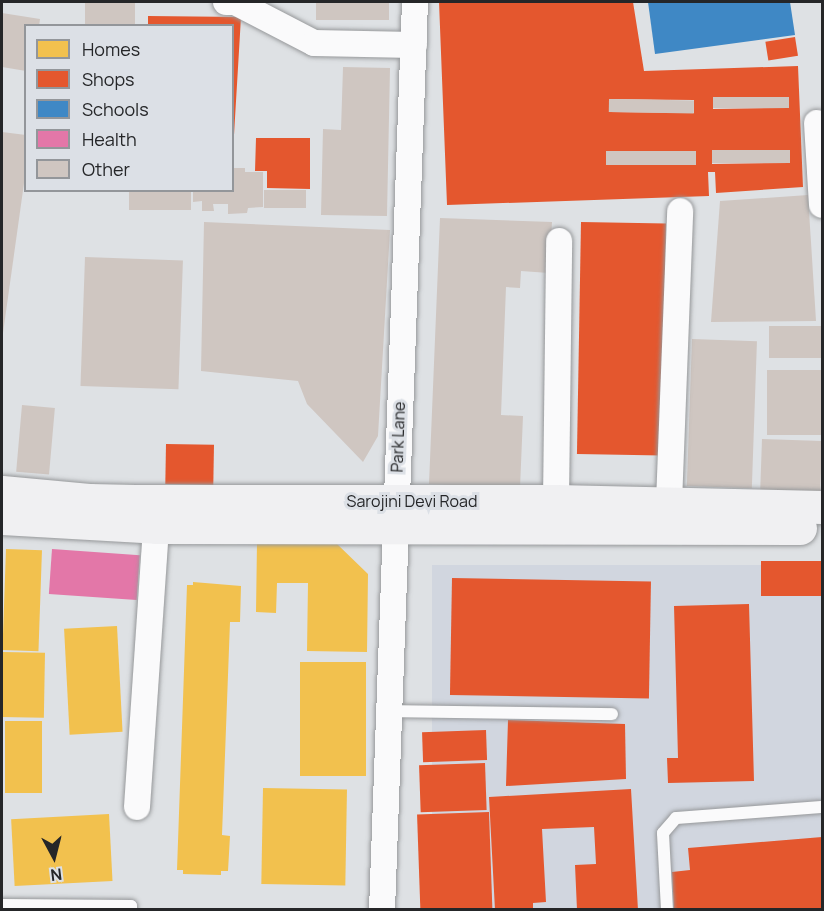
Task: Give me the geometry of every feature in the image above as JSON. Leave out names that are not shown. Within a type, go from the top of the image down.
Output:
[{"type":"main road","name":"Sarojini Devi Road","points":[[2,492],[89,500],[395,514],[822,528]]},
{"type":"main road","name":"Sarojini Devi Road","points":[[2,518],[156,527],[395,514],[556,501],[822,507]]},
{"type":"street","points":[[226,2],[235,2],[314,43],[414,45]]},
{"type":"street","name":"Park Lane","points":[[382,909],[415,2]]},
{"type":"street","points":[[817,123],[822,205]]},
{"type":"street","points":[[669,503],[680,211]]},
{"type":"street","points":[[556,501],[559,241]]},
{"type":"street","points":[[137,807],[156,527]]},
{"type":"lane","points":[[389,711],[612,714]]},
{"type":"lane","points":[[667,909],[663,833],[676,818],[822,807]]},
{"type":"lane","points":[[2,905],[131,906],[131,909]]},
{"type":"shaded area","points":[[432,565],[822,565],[822,910],[432,910]]},
{"type":"building: Homes","points":[[257,542],[336,543],[368,574],[367,652],[307,651],[308,583],[277,583],[276,613],[256,612]]},
{"type":"building: Homes","points":[[6,549],[42,550],[38,651],[2,650]]},
{"type":"building: Homes","points":[[193,582],[241,586],[240,622],[230,622],[222,835],[230,836],[228,871],[221,871],[221,875],[183,874],[183,870],[177,870],[187,585],[193,585]]},
{"type":"building: Homes","points":[[117,626],[123,732],[70,735],[64,629]]},
{"type":"building: Homes","points":[[2,652],[45,653],[44,718],[2,717]]},
{"type":"building: Homes","points":[[300,662],[366,662],[366,776],[300,776]]},
{"type":"building: Homes","points":[[5,721],[42,721],[42,793],[5,793]]},
{"type":"building: Homes","points":[[263,788],[347,789],[345,885],[261,884]]},
{"type":"building: Homes","points":[[109,814],[113,881],[15,886],[11,819]]},
{"type":"building: Shops","points":[[439,2],[633,2],[644,71],[798,66],[803,187],[716,193],[715,172],[708,172],[709,196],[447,205]],"holes":[[[789,97],[789,108],[713,109],[713,98]],[[609,99],[694,100],[694,113],[609,112]],[[790,150],[790,163],[712,164],[712,152]],[[606,151],[696,151],[696,165],[606,165]]]},
{"type":"building: Shops","points":[[148,16],[241,17],[234,135],[234,24],[148,24]]},
{"type":"building: Shops","points":[[795,37],[798,56],[768,60],[765,42]]},
{"type":"building: Shops","points":[[256,138],[310,138],[310,189],[267,188],[267,171],[255,171]]},
{"type":"building: Shops","points":[[581,222],[666,223],[662,455],[577,454]]},
{"type":"building: Shops","points":[[166,444],[214,445],[213,485],[165,484]]},
{"type":"building: Shops","points":[[761,561],[822,561],[822,596],[761,596]]},
{"type":"building: Shops","points":[[452,578],[651,581],[649,698],[450,695]]},
{"type":"building: Shops","points":[[749,604],[754,781],[668,783],[667,758],[678,758],[674,606]]},
{"type":"building: Shops","points":[[508,720],[625,724],[626,779],[506,786]]},
{"type":"building: Shops","points":[[486,730],[487,760],[423,762],[422,732]]},
{"type":"building: Shops","points":[[485,763],[487,810],[421,812],[419,765]]},
{"type":"building: Shops","points":[[631,789],[638,910],[577,910],[575,865],[596,864],[594,827],[542,829],[546,902],[533,903],[533,910],[495,910],[489,797]]},
{"type":"building: Shops","points":[[489,812],[492,910],[420,910],[417,815]]},
{"type":"building: Shops","points":[[822,837],[822,910],[674,910],[672,872],[690,870],[688,848]]},
{"type":"building: Schools","points":[[648,2],[790,2],[795,35],[655,54]]},
{"type":"building: Health","points":[[52,549],[140,555],[137,600],[49,594]]},
{"type":"building: Other","points":[[85,2],[135,2],[135,24],[85,24]]},
{"type":"building: Other","points":[[316,2],[389,2],[389,20],[316,20]]},
{"type":"building: Other","points":[[2,13],[40,19],[39,24],[24,24],[24,71],[2,67]]},
{"type":"building: Other","points":[[343,67],[390,68],[387,216],[321,215],[323,129],[341,130]]},
{"type":"building: Other","points":[[713,97],[789,97],[789,108],[713,108]]},
{"type":"building: Other","points":[[609,99],[694,100],[694,113],[609,112]]},
{"type":"building: Other","points":[[2,132],[24,135],[24,183],[3,333]]},
{"type":"building: Other","points":[[712,150],[790,150],[790,163],[712,163]]},
{"type":"building: Other","points":[[606,151],[696,151],[696,165],[606,165]]},
{"type":"building: Other","points":[[234,168],[245,168],[245,172],[263,172],[263,207],[248,208],[247,213],[228,214],[228,204],[213,204],[214,211],[202,211],[202,201],[193,202],[193,192],[234,192]]},
{"type":"building: Other","points":[[264,190],[306,190],[306,208],[264,208]]},
{"type":"building: Other","points":[[129,192],[191,192],[191,210],[129,210]]},
{"type":"building: Other","points":[[808,195],[816,321],[711,322],[720,201]]},
{"type":"building: Other","points":[[440,218],[552,222],[549,273],[521,271],[520,288],[506,287],[501,415],[523,416],[520,488],[429,484]]},
{"type":"building: Other","points":[[204,222],[390,230],[378,436],[363,462],[307,404],[298,381],[201,371]]},
{"type":"building: Other","points":[[85,257],[183,260],[178,389],[80,386]]},
{"type":"building: Other","points":[[769,326],[822,326],[822,358],[769,358]]},
{"type":"building: Other","points":[[692,339],[757,341],[752,488],[687,486]]},
{"type":"building: Other","points":[[767,370],[822,370],[822,435],[767,435]]},
{"type":"building: Other","points":[[22,405],[55,408],[49,475],[16,472]]},
{"type":"building: Other","points":[[762,439],[822,441],[820,492],[760,490]]}]
